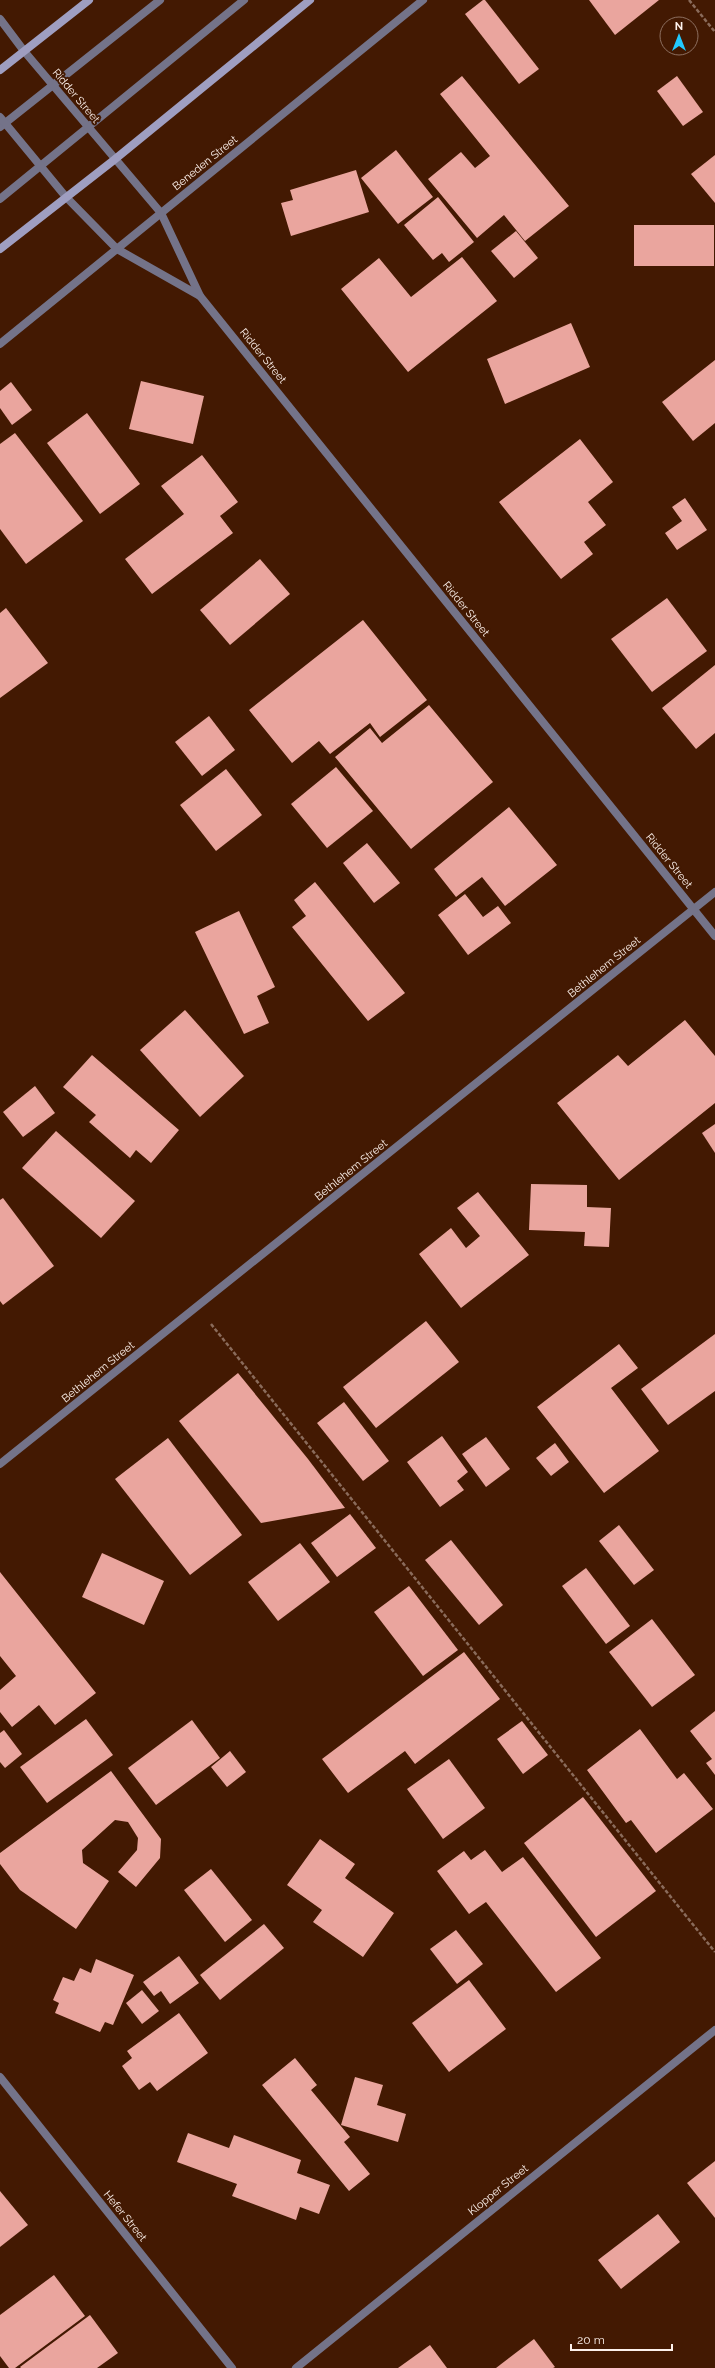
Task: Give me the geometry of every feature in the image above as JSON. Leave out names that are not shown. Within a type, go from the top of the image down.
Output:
[{"type":"main road","points":[[0,70],[89,0]]},
{"type":"main road","points":[[0,248],[114,160],[310,0]]},
{"type":"street","points":[[2,122],[160,0]]},
{"type":"street","points":[[0,199],[244,0]]},
{"type":"street","name":"Beneden Street","points":[[0,344],[423,0]]},
{"type":"street","name":"Ridder Street","points":[[0,19],[24,51],[88,126],[114,160],[161,214],[200,296],[715,936]]},
{"type":"street","name":"Ridder Street","points":[[2,122],[66,197],[117,249],[200,296]]},
{"type":"street","name":"Bethlehem Street","points":[[0,1464],[715,892]]},
{"type":"street","name":"Klopper Street","points":[[296,2368],[715,2030]]},
{"type":"street","name":"Hefer Street","points":[[0,2077],[232,2368]]},
{"type":"path","points":[[689,0],[715,32]]},
{"type":"path","points":[[197,1307],[715,1952]]},
{"type":"building","points":[[485,0],[539,69],[519,84],[465,14]]},
{"type":"building","points":[[589,0],[659,0],[615,35]]},
{"type":"building","points":[[462,76],[569,206],[525,241],[504,215],[477,238],[428,179],[461,152],[475,168],[490,156],[440,94]]},
{"type":"building","points":[[677,76],[703,112],[683,126],[657,91]]},
{"type":"building","points":[[396,150],[433,197],[398,224],[361,178]]},
{"type":"building","points":[[715,155],[715,203],[691,174]]},
{"type":"building","points":[[356,170],[369,212],[291,236],[281,203],[293,200],[290,190]]},
{"type":"building","points":[[438,197],[474,242],[449,262],[442,253],[433,260],[404,225]]},
{"type":"building","points":[[634,225],[714,225],[714,266],[634,266]]},
{"type":"building","points":[[516,231],[538,258],[514,278],[491,251]]},
{"type":"building","points":[[462,257],[497,301],[408,372],[341,289],[379,258],[411,297]]},
{"type":"building","points":[[571,323],[590,367],[505,404],[487,359]]},
{"type":"building","points":[[715,360],[715,423],[693,441],[662,402]]},
{"type":"building","points":[[141,381],[204,396],[193,444],[129,429]]},
{"type":"building","points":[[11,382],[32,410],[12,425],[0,408],[0,391]]},
{"type":"building","points":[[87,413],[140,484],[100,514],[47,443]]},
{"type":"building","points":[[15,433],[83,521],[26,564],[0,529],[0,444]]},
{"type":"building","points":[[580,439],[613,482],[588,502],[606,525],[584,542],[593,554],[561,579],[499,502]]},
{"type":"building","points":[[202,455],[238,502],[220,516],[233,533],[152,594],[125,559],[184,514],[161,486]]},
{"type":"building","points":[[685,498],[707,530],[677,550],[665,533],[682,521],[672,507]]},
{"type":"building","points":[[260,559],[290,594],[230,645],[200,610]]},
{"type":"building","points":[[667,598],[707,651],[652,692],[611,639]]},
{"type":"building","points":[[6,608],[48,663],[0,698],[0,613]]},
{"type":"building","points":[[363,620],[427,700],[380,737],[370,723],[330,754],[319,741],[292,763],[249,710]]},
{"type":"building","points":[[715,665],[715,733],[696,749],[662,708]]},
{"type":"building","points":[[429,705],[493,782],[411,849],[335,757],[370,728],[382,743]]},
{"type":"building","points":[[209,716],[235,750],[202,776],[175,742]]},
{"type":"building","points":[[336,767],[373,811],[327,848],[291,804]]},
{"type":"building","points":[[226,769],[262,815],[216,851],[180,805]]},
{"type":"building","points":[[509,807],[557,865],[505,906],[482,877],[456,897],[434,869]]},
{"type":"building","points":[[367,843],[400,883],[374,903],[343,863]]},
{"type":"building","points":[[315,882],[405,993],[368,1021],[292,927],[306,916],[294,900]]},
{"type":"building","points":[[465,894],[483,917],[498,906],[511,923],[468,955],[438,915]]},
{"type":"building","points":[[239,911],[275,987],[257,996],[269,1023],[244,1034],[195,932]]},
{"type":"building","points":[[185,1010],[244,1076],[200,1117],[140,1050]]},
{"type":"building","points":[[685,1020],[715,1056],[715,1103],[619,1180],[557,1103],[618,1055],[628,1066]]},
{"type":"building","points":[[92,1055],[179,1130],[151,1163],[136,1150],[130,1158],[89,1122],[96,1115],[63,1087]]},
{"type":"building","points":[[35,1086],[55,1113],[23,1137],[3,1112]]},
{"type":"building","points":[[715,1124],[715,1153],[702,1133]]},
{"type":"building","points":[[56,1131],[135,1201],[101,1238],[22,1168]]},
{"type":"building","points":[[531,1184],[587,1185],[587,1207],[611,1208],[609,1247],[584,1246],[585,1232],[529,1230]]},
{"type":"building","points":[[478,1192],[529,1255],[461,1308],[419,1254],[451,1228],[466,1248],[480,1236],[457,1208]]},
{"type":"building","points":[[3,1198],[54,1266],[3,1305],[0,1301],[0,1200]]},
{"type":"building","points":[[426,1321],[459,1362],[376,1428],[343,1387]]},
{"type":"building","points":[[715,1334],[715,1391],[668,1425],[641,1389]]},
{"type":"building","points":[[619,1344],[638,1368],[611,1388],[659,1451],[604,1493],[537,1407]]},
{"type":"building","points":[[238,1373],[308,1459],[345,1508],[261,1523],[179,1421]]},
{"type":"building","points":[[344,1402],[389,1461],[363,1481],[317,1423]]},
{"type":"building","points":[[442,1436],[468,1472],[457,1481],[464,1490],[440,1507],[407,1462]]},
{"type":"building","points":[[486,1437],[510,1469],[486,1487],[462,1454]]},
{"type":"building","points":[[168,1438],[242,1535],[190,1575],[115,1479]]},
{"type":"building","points":[[555,1443],[569,1462],[551,1476],[536,1458]]},
{"type":"building","points":[[350,1514],[376,1548],[337,1577],[311,1543]]},
{"type":"building","points":[[619,1525],[654,1570],[634,1585],[599,1541]]},
{"type":"building","points":[[451,1540],[503,1605],[479,1625],[425,1560]]},
{"type":"building","points":[[300,1543],[330,1582],[278,1621],[248,1582]]},
{"type":"building","points":[[102,1553],[164,1581],[144,1625],[82,1597]]},
{"type":"building","points":[[586,1568],[630,1626],[606,1644],[562,1586]]},
{"type":"building","points":[[0,1572],[96,1693],[55,1725],[39,1705],[12,1727],[0,1712],[0,1690],[16,1676],[0,1656]]},
{"type":"building","points":[[409,1586],[458,1650],[423,1676],[374,1612]]},
{"type":"building","points":[[652,1619],[695,1675],[652,1707],[609,1652]]},
{"type":"building","points":[[464,1652],[500,1699],[415,1764],[405,1751],[348,1793],[322,1759]]},
{"type":"building","points":[[715,1711],[715,1775],[706,1763],[712,1759],[690,1731]]},
{"type":"building","points":[[86,1719],[113,1755],[47,1803],[20,1767]]},
{"type":"building","points":[[192,1720],[220,1758],[156,1805],[128,1768]]},
{"type":"building","points":[[522,1721],[548,1755],[523,1774],[497,1739]]},
{"type":"building","points":[[640,1729],[677,1779],[684,1773],[713,1809],[656,1853],[631,1820],[626,1823],[587,1770]]},
{"type":"building","points":[[4,1730],[22,1754],[5,1768],[0,1762],[0,1733]]},
{"type":"building","points":[[230,1751],[246,1772],[227,1787],[211,1767]]},
{"type":"building","points":[[449,1759],[485,1808],[443,1839],[407,1789]]},
{"type":"building","points":[[111,1771],[161,1839],[160,1858],[136,1887],[118,1872],[137,1850],[138,1838],[128,1822],[115,1820],[82,1850],[83,1863],[109,1881],[76,1929],[20,1890],[0,1864],[0,1853]]},
{"type":"building","points":[[583,1797],[656,1891],[596,1937],[524,1843]]},
{"type":"building","points":[[320,1839],[355,1864],[345,1878],[394,1913],[363,1957],[313,1922],[322,1910],[287,1885]]},
{"type":"building","points":[[485,1850],[502,1872],[523,1857],[601,1958],[556,1992],[486,1902],[469,1914],[437,1871],[464,1851],[471,1860]]},
{"type":"building","points":[[211,1869],[252,1920],[225,1942],[184,1890]]},
{"type":"building","points":[[264,1924],[284,1948],[220,2000],[200,1975]]},
{"type":"building","points":[[456,1930],[483,1964],[457,1984],[430,1949]]},
{"type":"building","points":[[179,1956],[199,1983],[170,2004],[161,1991],[154,1996],[143,1982]]},
{"type":"building","points":[[96,1959],[134,1975],[113,2025],[105,2022],[100,2032],[55,2013],[59,2003],[53,2000],[63,1977],[74,1981],[80,1968],[91,1973]]},
{"type":"building","points":[[469,1980],[506,2029],[449,2072],[412,2023]]},
{"type":"building","points":[[142,1990],[159,2011],[142,2024],[126,2003]]},
{"type":"building","points":[[179,2013],[208,2053],[157,2091],[150,2082],[139,2090],[122,2066],[132,2058],[127,2051]]},
{"type":"building","points":[[295,2058],[317,2085],[311,2090],[350,2137],[344,2142],[370,2174],[349,2191],[262,2085]]},
{"type":"building","points":[[355,2077],[383,2085],[377,2105],[406,2114],[398,2142],[341,2125]]},
{"type":"building","points":[[188,2133],[229,2148],[234,2135],[301,2160],[297,2173],[330,2185],[319,2214],[300,2207],[296,2220],[232,2196],[237,2184],[177,2162]]},
{"type":"building","points":[[715,2161],[715,2218],[687,2183]]},
{"type":"building","points":[[0,2191],[28,2225],[0,2247]]},
{"type":"building","points":[[658,2214],[680,2242],[621,2289],[598,2260]]},
{"type":"building","points":[[54,2275],[85,2316],[15,2368],[9,2368],[0,2356],[0,2315]]},
{"type":"building","points":[[90,2315],[118,2353],[97,2368],[20,2367]]},
{"type":"building","points":[[534,2339],[555,2367],[496,2368]]},
{"type":"building","points":[[430,2345],[447,2368],[398,2368]]}]
